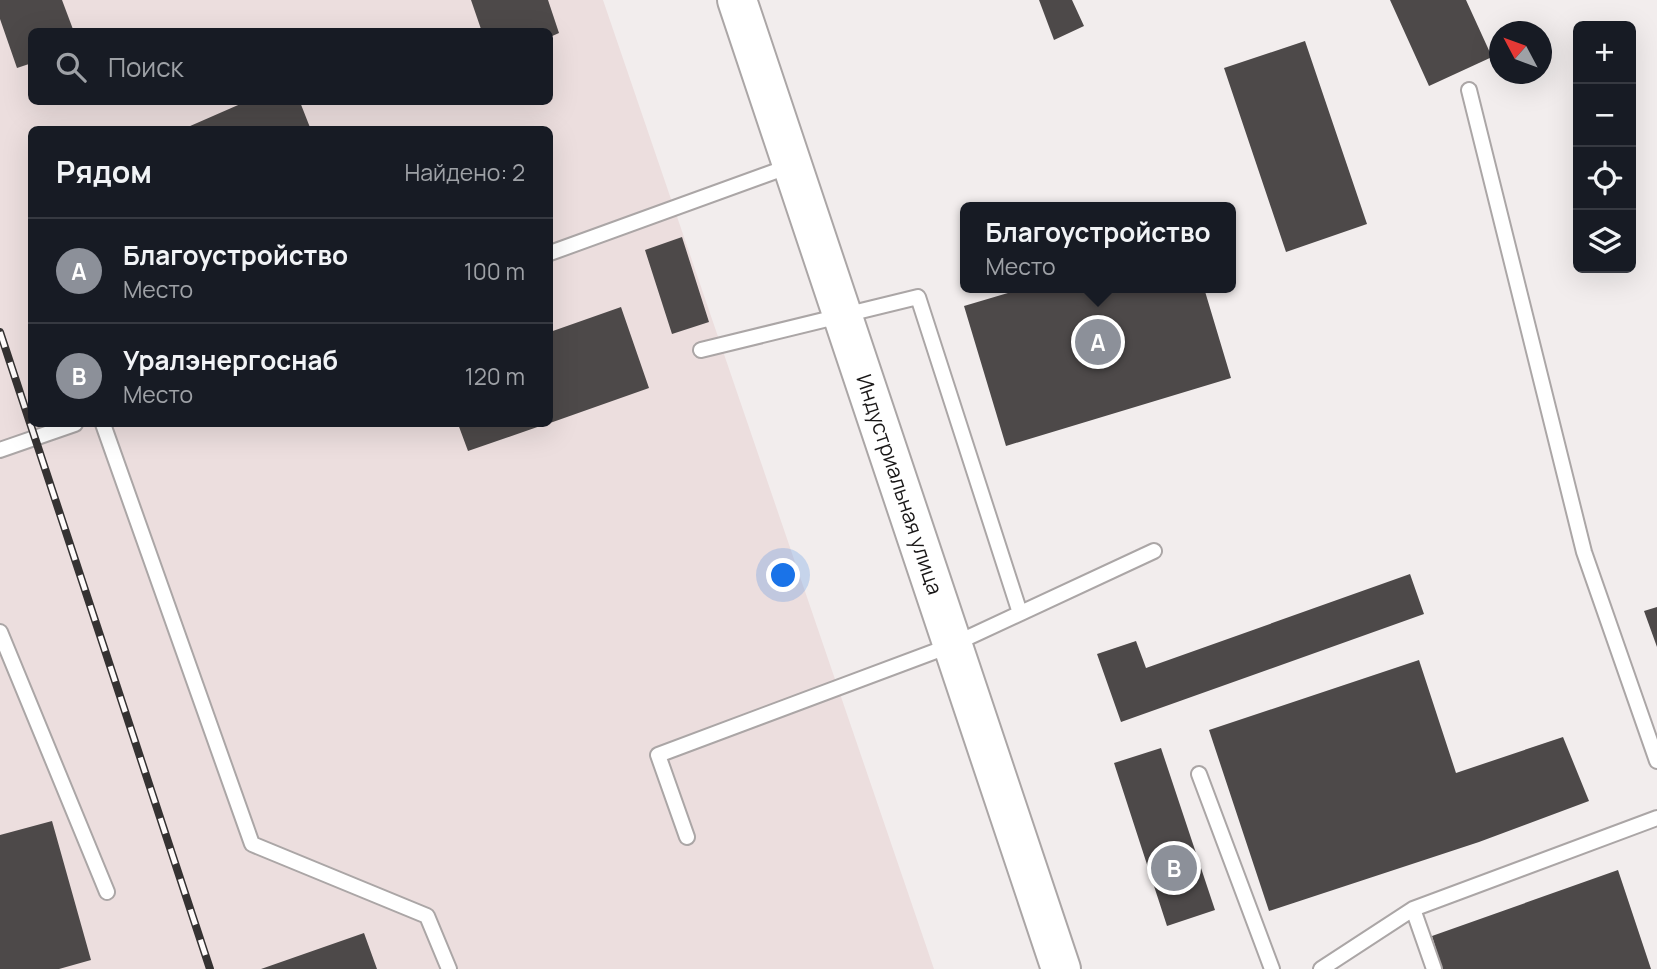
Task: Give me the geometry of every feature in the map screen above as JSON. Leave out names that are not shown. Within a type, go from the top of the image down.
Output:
[{"type":"main road","name":"Индустриальная улица","points":[[737,0],[1061,969]]},
{"type":"lane","points":[[1469,90],[1584,552],[1657,761]]},
{"type":"lane","points":[[553,252],[791,166]]},
{"type":"lane","points":[[701,351],[918,297],[1020,613]]},
{"type":"lane","points":[[0,450],[66,427]]},
{"type":"lane","points":[[104,427],[252,844],[427,916],[449,969]]},
{"type":"lane","points":[[687,837],[658,755],[952,645],[1154,551]]},
{"type":"lane","points":[[0,632],[107,892]]},
{"type":"lane","points":[[1199,774],[1272,969]]},
{"type":"lane","points":[[1321,969],[1413,909],[1657,818]]},
{"type":"lane","points":[[1413,909],[1434,969]]},
{"type":"shaded area","points":[[0,0],[603,0],[934,969],[0,969]]},
{"type":"building","points":[[0,0],[62,0],[72,28],[28,28],[28,64],[17,68],[0,19]]},
{"type":"building","points":[[471,0],[548,0],[559,33],[553,36],[553,28],[481,28]]},
{"type":"building","points":[[1039,0],[1072,0],[1084,26],[1054,40]]},
{"type":"building","points":[[1390,0],[1466,0],[1489,50],[1489,58],[1429,86]]},
{"type":"building","points":[[1305,41],[1367,224],[1286,252],[1224,68]]},
{"type":"building","points":[[238,105],[301,105],[309,126],[190,126]]},
{"type":"building","points":[[682,237],[709,322],[672,334],[645,250]]},
{"type":"building","points":[[1008,293],[1206,293],[1231,378],[1006,446],[964,306]]},
{"type":"building","points":[[621,307],[649,388],[553,422],[553,331]]},
{"type":"building","points":[[459,427],[537,427],[468,451]]},
{"type":"building","points":[[1410,574],[1424,614],[1121,722],[1097,654],[1136,641],[1146,668]]},
{"type":"building","points":[[1657,607],[1657,647],[1644,611]]},
{"type":"building","points":[[1419,660],[1456,773],[1563,737],[1589,801],[1479,842],[1269,911],[1209,730]]},
{"type":"building","points":[[1161,748],[1215,910],[1167,926],[1114,763]]},
{"type":"building","points":[[52,821],[91,960],[59,969],[0,969],[0,835]]},
{"type":"building","points":[[1618,870],[1651,969],[1442,969],[1432,936]]},
{"type":"building","points":[[364,933],[377,969],[261,969]]},
{"type":"railway","points":[[0,332],[28,417]]},
{"type":"railway","points":[[31,427],[210,969]]},
{"type":"place","name":"Благоустройство","points":[[1098,342]]},
{"type":"place","name":"Уралэнергоснаб","points":[[1174,868]]}]
